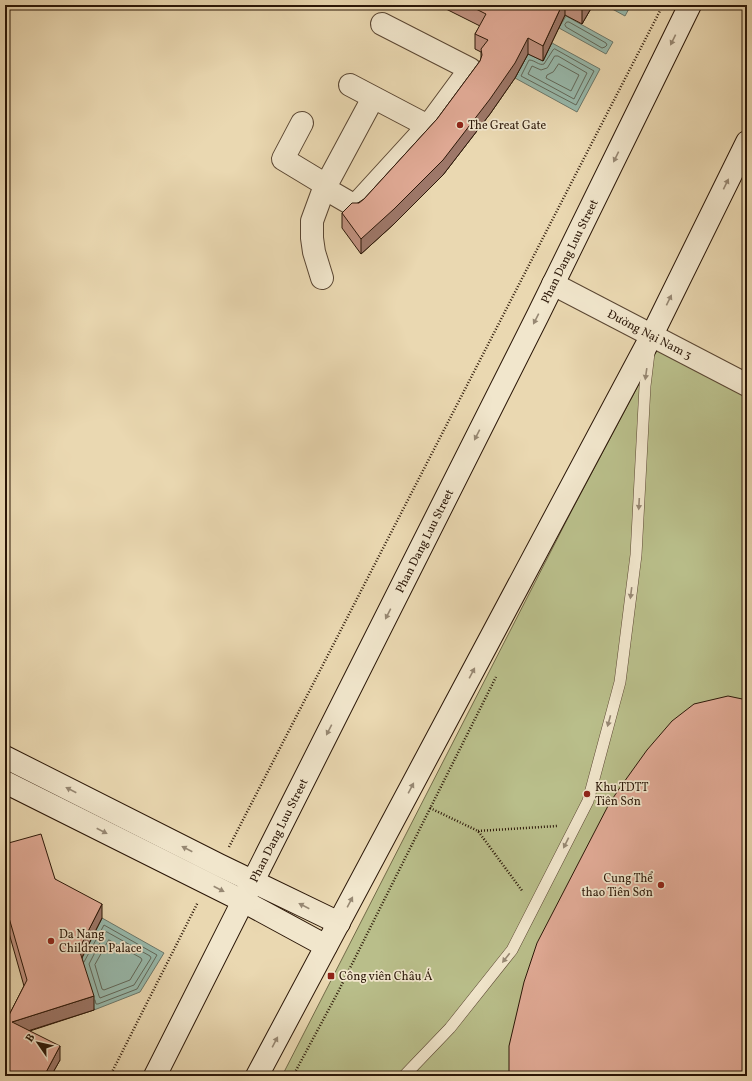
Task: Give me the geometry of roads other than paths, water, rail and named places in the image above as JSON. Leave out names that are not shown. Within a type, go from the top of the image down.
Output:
[{"type":"street","name":"Phan Dang Luu Street","points":[[155,1076],[553,284],[690,5]]},
{"type":"street","points":[[302,123],[283,159],[354,206],[428,126],[470,69],[382,24]]},
{"type":"street","points":[[350,85],[428,126]]},
{"type":"street","points":[[322,278],[314,252],[312,221],[325,186],[373,98]]},
{"type":"street","points":[[257,1076],[652,335],[747,142]]},
{"type":"street","name":"Đường Nại Nam 3","points":[[553,284],[747,385]]},
{"type":"street","points":[[5,757],[219,865],[253,880],[339,923]]},
{"type":"street","points":[[5,782],[243,902],[326,946]]},
{"type":"lane","points":[[404,1076],[450,1028],[512,950],[588,801],[620,682],[636,555],[645,386],[652,335]]},
{"type":"water","points":[[605,5],[631,5],[625,16]]},
{"type":"water","points":[[566,16],[613,42],[606,54],[559,28]]},
{"type":"water","points":[[552,43],[600,69],[577,112],[515,78],[528,54],[543,61]]},
{"type":"water","points":[[102,918],[164,953],[140,992],[94,1010],[79,963]]},
{"type":"place","name":"The Great Gate","points":[[460,125]]},
{"type":"place","name":"Khu TDTT Tiên Sơn","points":[[587,794]]},
{"type":"place","name":"Cung Thể thao Tiên Sơn","points":[[661,885]]},
{"type":"place","name":"Da Nang Children Palace","points":[[51,941]]},
{"type":"place","name":"Công viên Châu Á","points":[[331,976]]}]
